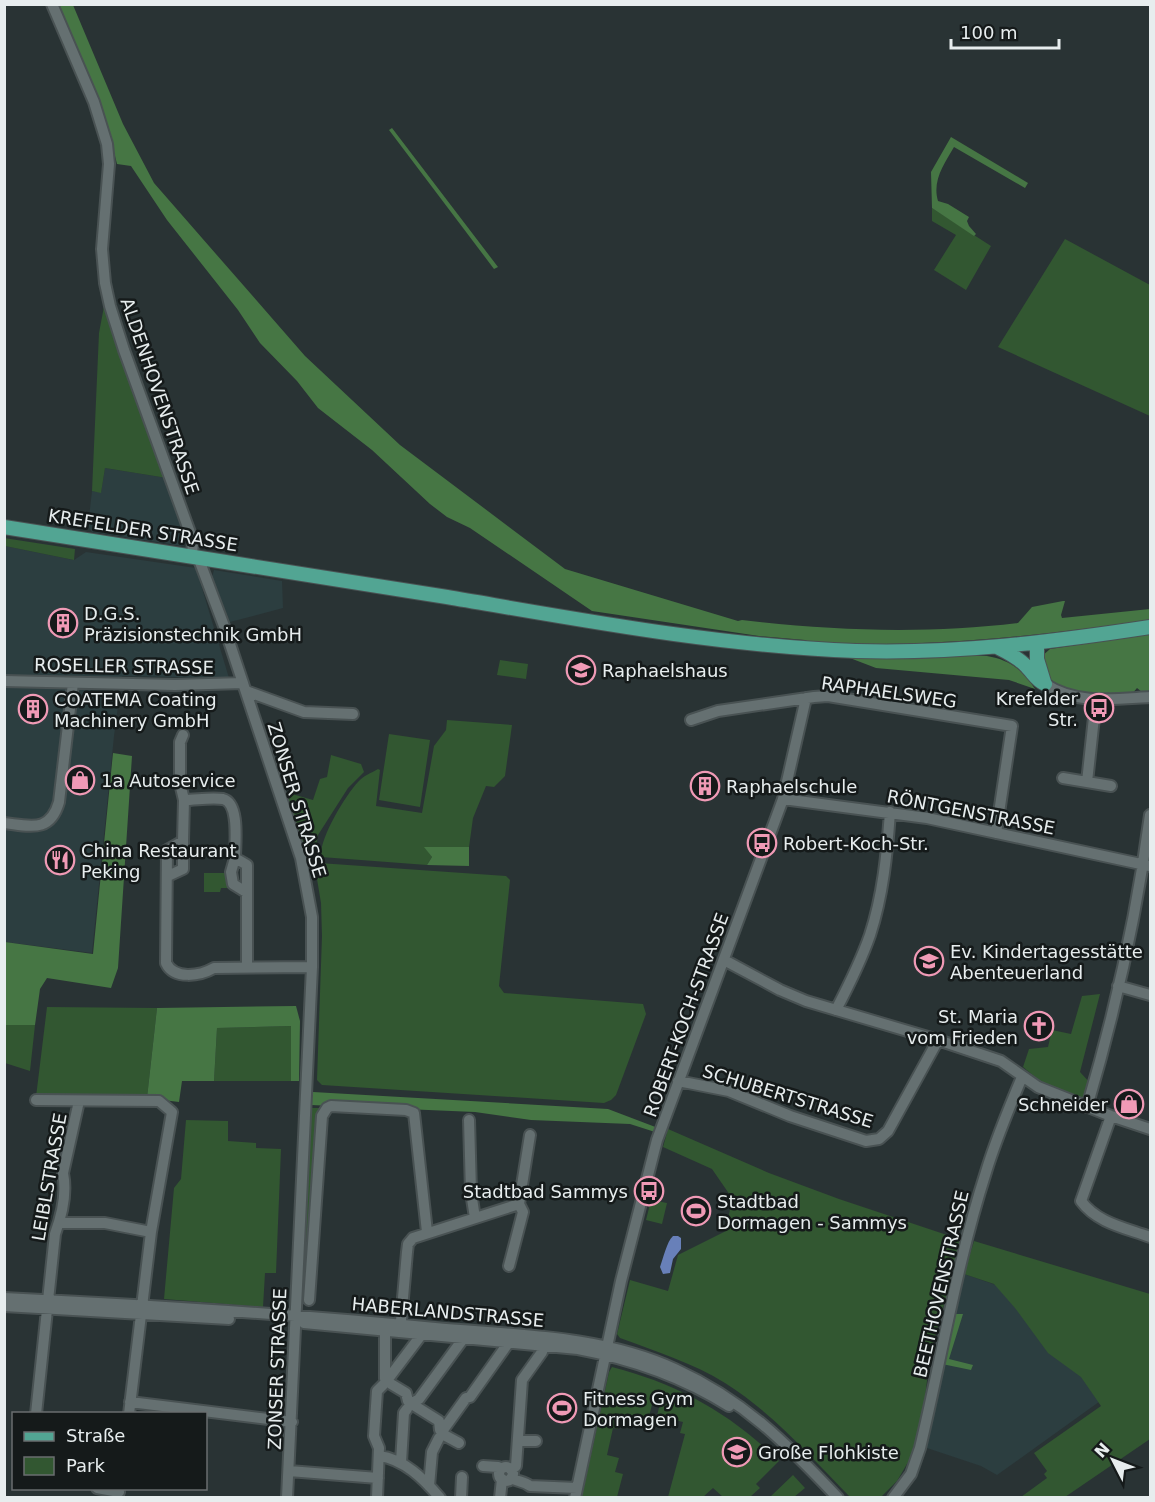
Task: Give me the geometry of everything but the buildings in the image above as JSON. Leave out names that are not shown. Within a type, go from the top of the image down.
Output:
[{"type":"main road","name":"KREFELDER STRASSE","points":[[4,527],[544,614],[754,644],[855,651],[934,651],[999,648],[1150,627]]},
{"type":"main road","points":[[1029,669],[1032,644]]},
{"type":"main road","points":[[1032,644],[1045,684]]},
{"type":"main road","points":[[999,648],[1018,659],[1035,678],[1045,684]]},
{"type":"street","name":"ALDENHOVENSTRASSE","points":[[52,4],[103,129],[109,164],[102,226],[105,283],[124,350],[193,541],[195,556]]},
{"type":"street","name":"ZONSER STRASSE","points":[[195,556],[245,687],[301,858],[312,917],[312,967],[287,1497]]},
{"type":"street","name":"ROSELLER STRASSE","points":[[4,681],[245,687]]},
{"type":"street","points":[[4,823],[38,826],[46,823],[56,813],[73,683]]},
{"type":"street","points":[[1045,684],[1063,695],[1096,699],[1150,698]]},
{"type":"street","points":[[245,687],[304,712],[353,714]]},
{"type":"street","name":"RAPHAELSWEG","points":[[691,720],[718,711],[828,696],[1012,726],[996,833]]},
{"type":"street","name":"ROBERT-KOCH-STRASSE","points":[[576,1493],[624,1271],[655,1149],[783,799],[806,698]]},
{"type":"street","points":[[1087,782],[1096,699]]},
{"type":"street","points":[[183,735],[180,742],[180,783],[184,800],[183,869],[168,876],[166,963],[169,970],[177,974],[204,974],[214,968],[312,967]]},
{"type":"street","points":[[1063,778],[1111,786]]},
{"type":"street","points":[[184,800],[225,799],[235,812],[235,858],[248,865],[247,966]]},
{"type":"street","name":"RÖNTGENSTRASSE","points":[[783,799],[890,812],[1147,865]]},
{"type":"street","points":[[836,1010],[857,968],[870,934],[881,892],[890,812]]},
{"type":"street","points":[[1087,1107],[1147,865],[1150,815]]},
{"type":"street","points":[[724,960],[780,990],[836,1010],[1001,1061],[1038,1087],[1150,1129]]},
{"type":"street","points":[[1118,986],[1150,995]]},
{"type":"street","name":"SCHUBERTSTRASSE","points":[[678,1081],[729,1091],[790,1116],[873,1141],[888,1131],[938,1040]]},
{"type":"street","name":"BEETHOVENSTRASSE","points":[[892,1497],[911,1474],[920,1448],[959,1269],[981,1188],[997,1137],[1022,1077]]},
{"type":"street","name":"LEIBLSTRASSE","points":[[36,1100],[79,1101],[63,1173],[65,1185],[56,1234],[36,1412]]},
{"type":"street","points":[[79,1101],[159,1101],[172,1112],[151,1232],[129,1412]]},
{"type":"street","name":"ZONSER STRASSE","points":[[309,1300],[322,1116],[327,1108],[331,1106],[406,1110],[414,1113],[427,1232]]},
{"type":"street","points":[[1111,1116],[1081,1201],[1088,1212],[1097,1218],[1150,1237]]},
{"type":"street","points":[[469,1120],[471,1192],[475,1218]]},
{"type":"street","points":[[509,1266],[523,1212],[519,1204],[530,1136]]},
{"type":"street","points":[[400,1328],[408,1244],[413,1238],[519,1204]]},
{"type":"street","points":[[59,1223],[105,1223],[151,1232]]},
{"type":"street","points":[[300,1242],[313,1243]]},
{"type":"street","name":"HABERLANDSTRASSE","points":[[4,1298],[49,1304],[296,1319],[557,1339],[674,1369],[733,1400],[783,1440],[838,1497]]},
{"type":"street","name":"HABERLANDSTRASSE","points":[[4,1306],[49,1304]]},
{"type":"street","name":"HABERLANDSTRASSE","points":[[296,1319],[385,1330],[400,1328],[422,1334],[463,1339],[606,1351],[690,1384],[728,1406],[772,1439],[828,1497]]},
{"type":"street","points":[[385,1330],[387,1382]]},
{"type":"street","name":"HABERLANDSTRASSE","points":[[387,1382],[422,1334]]},
{"type":"street","name":"HABERLANDSTRASSE","points":[[411,1405],[419,1399],[463,1339]]},
{"type":"street","name":"HABERLANDSTRASSE","points":[[429,1486],[432,1452],[442,1434],[509,1342]]},
{"type":"street","points":[[500,1497],[506,1474],[516,1466],[522,1380],[544,1346]]},
{"type":"street","points":[[387,1382],[406,1393],[411,1405],[438,1422],[442,1434],[459,1443]]},
{"type":"street","points":[[377,1497],[380,1448],[374,1436],[377,1391],[387,1382]]},
{"type":"street","points":[[130,1402],[292,1422]]},
{"type":"street","points":[[401,1462],[404,1413],[411,1405]]},
{"type":"street","points":[[518,1441],[536,1441]]},
{"type":"street","points":[[379,1456],[390,1457],[401,1462],[440,1497]]},
{"type":"street","points":[[483,1466],[498,1467],[515,1481],[525,1482],[531,1486],[576,1493]]},
{"type":"street","points":[[289,1471],[378,1478]]},
{"type":"street","points":[[461,1497],[462,1477]]},
{"type":"shaded area","points":[[105,468],[167,478],[186,539],[184,545],[92,532],[88,526],[92,491],[101,492]]},
{"type":"shaded area","points":[[5,546],[74,560],[86,552],[196,568],[229,678],[122,676],[92,953],[5,942]]},
{"type":"shaded area","points":[[214,570],[282,581],[283,608],[230,622],[212,577]]},
{"type":"shaded area","points":[[964,1274],[1013,1291],[1103,1399],[997,1475],[981,1466],[924,1447],[952,1314]]},
{"type":"green space","points":[[58,5],[73,5],[123,124],[154,183],[305,356],[400,445],[565,569],[738,621],[845,629],[949,629],[1018,623],[1032,607],[1063,601],[1065,601],[1062,618],[1150,609],[1150,620],[982,639],[854,644],[811,643],[805,640],[759,636],[592,611],[470,528],[447,517],[430,504],[372,450],[318,408],[297,381],[260,343],[238,310],[167,220],[131,166],[117,164],[109,132]]},
{"type":"green space","points":[[392,128],[498,267],[494,269],[389,130]]},
{"type":"green space","points":[[951,137],[1028,183],[1025,188],[954,147],[938,180],[938,201],[948,204],[969,217],[967,221],[976,234],[974,236],[932,208],[931,172]]},
{"type":"green space","points":[[932,208],[991,246],[966,290],[934,270],[956,235],[932,221]]},
{"type":"green space","points":[[1065,239],[1150,285],[1150,416],[998,347]]},
{"type":"green space","points":[[105,301],[167,478],[105,468],[101,493],[92,491],[99,333]]},
{"type":"green space","points":[[4,538],[75,549],[74,560],[5,546]]},
{"type":"green space","points":[[1150,634],[1150,694],[1137,688],[1131,695],[1086,696],[1050,683],[1041,657],[1050,649]]},
{"type":"green space","points":[[842,655],[987,656],[1003,660],[1015,667],[1026,676],[1035,689],[1009,680],[876,668]]},
{"type":"green space","points":[[500,660],[528,664],[526,679],[497,675]]},
{"type":"green space","points":[[447,720],[512,725],[505,776],[494,787],[486,786],[473,818],[469,847],[425,847],[432,857],[427,865],[321,857],[321,849],[328,829],[346,797],[360,780],[378,769],[380,770],[376,806],[422,813],[434,746],[446,730]]},
{"type":"green space","points":[[389,734],[430,740],[420,807],[379,800]]},
{"type":"green space","points":[[113,753],[132,756],[118,968],[111,988],[47,978],[40,989],[35,1025],[5,1025],[5,942],[93,954]]},
{"type":"green space","points":[[331,755],[361,764],[364,772],[348,788],[318,835],[314,859],[305,854],[285,792],[313,800],[320,779],[327,777]]},
{"type":"green space","points":[[424,847],[469,847],[469,866],[427,865],[432,857]]},
{"type":"green space","points":[[319,863],[506,876],[510,880],[499,986],[504,993],[643,1004],[646,1014],[616,1095],[604,1103],[322,1085],[317,1080],[322,936],[321,903],[315,867]]},
{"type":"green space","points":[[204,873],[227,873],[227,888],[221,888],[220,892],[204,892]]},
{"type":"green space","points":[[1100,994],[1080,1072],[1091,1084],[1087,1095],[1079,1100],[1046,1086],[1023,1067],[1029,1049],[1048,1047],[1052,1030],[1071,1034],[1082,996]]},
{"type":"green space","points":[[296,1006],[300,1021],[299,1081],[291,1081],[291,1026],[217,1028],[214,1081],[182,1081],[179,1102],[147,1098],[157,1008]]},
{"type":"green space","points":[[47,1007],[157,1008],[147,1098],[36,1097]]},
{"type":"green space","points":[[5,1025],[35,1025],[30,1071],[5,1063]]},
{"type":"green space","points":[[291,1026],[291,1081],[214,1081],[217,1028]]},
{"type":"green space","points":[[313,1092],[608,1109],[658,1128],[655,1132],[630,1124],[531,1120],[475,1112],[311,1105]]},
{"type":"green space","points":[[311,1108],[321,1108],[310,1239],[304,1240],[308,1116],[310,1116]]},
{"type":"green space","points":[[186,1120],[228,1121],[228,1141],[256,1143],[256,1148],[281,1149],[276,1273],[265,1273],[263,1307],[164,1299],[174,1188],[181,1179]]},
{"type":"green space","points":[[668,1129],[769,1173],[962,1240],[930,1355],[923,1415],[914,1452],[897,1481],[881,1497],[850,1497],[791,1436],[743,1395],[700,1369],[620,1338],[617,1334],[630,1280],[668,1291],[678,1255],[726,1231],[732,1198],[712,1169],[663,1147]]},
{"type":"green space","points":[[651,1200],[667,1203],[662,1224],[646,1220]]},
{"type":"green space","points":[[974,1241],[1150,1294],[1150,1439],[1065,1497],[1021,1497],[1047,1478],[1044,1474],[1047,1471],[1034,1453],[1101,1406],[1081,1377],[1048,1353],[994,1284],[964,1274]]},
{"type":"green space","points":[[952,1314],[963,1314],[949,1359],[973,1365],[971,1370],[942,1364]]},
{"type":"green space","points":[[612,1367],[659,1382],[702,1402],[742,1428],[779,1461],[756,1484],[760,1488],[750,1497],[723,1497],[713,1488],[703,1497],[668,1497],[685,1434],[680,1433],[683,1422],[657,1416],[660,1403],[653,1401],[647,1424],[621,1418],[618,1429],[613,1428],[607,1455],[619,1458],[615,1472],[623,1474],[617,1497],[582,1496]]},
{"type":"green space","points":[[793,1475],[805,1488],[794,1497],[770,1497]]},
{"type":"water","points":[[673,1236],[681,1238],[681,1249],[673,1259],[670,1273],[663,1274],[660,1267]]},
{"type":"place","name":"D.G.S. Präzisionstechnik GmbH","points":[[63,623]]},
{"type":"place","name":"Raphaelshaus","points":[[581,670]]},
{"type":"place","name":"Krefelder Str.","points":[[1099,708]]},
{"type":"place","name":"COATEMA Coating Machinery GmbH","points":[[33,709]]},
{"type":"place","name":"1a Autoservice","points":[[80,780]]},
{"type":"place","name":"Raphaelschule","points":[[705,786]]},
{"type":"place","name":"Robert-Koch-Str.","points":[[762,843]]},
{"type":"place","name":"China Restaurant Peking","points":[[60,860]]},
{"type":"place","name":"Ev. Kindertagesstätte Abenteuerland","points":[[929,961]]},
{"type":"place","name":"St. Maria vom Frieden","points":[[1039,1026]]},
{"type":"place","name":"Schneider","points":[[1129,1104]]},
{"type":"place","name":"Stadtbad Sammys","points":[[649,1191]]},
{"type":"place","name":"Stadtbad Dormagen - Sammys","points":[[696,1211]]},
{"type":"place","name":"Fitness Gym Dormagen","points":[[562,1408]]},
{"type":"place","name":"Große Flohkiste","points":[[737,1452]]}]
